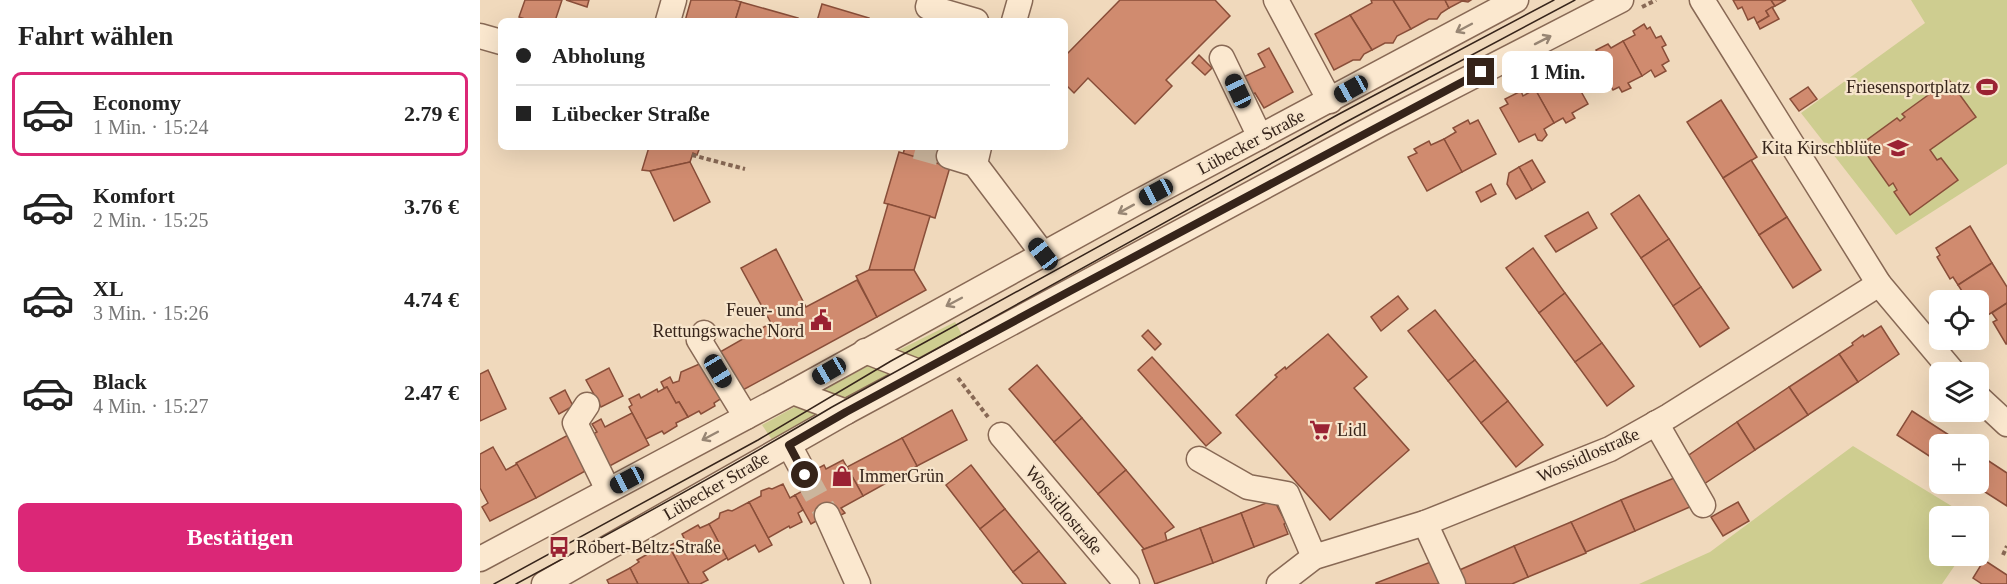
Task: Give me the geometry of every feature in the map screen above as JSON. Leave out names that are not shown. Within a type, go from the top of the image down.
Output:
[{"type":"street","points":[[669,18],[674,0]]},
{"type":"street","points":[[930,0],[928,7],[966,18]]},
{"type":"street","points":[[1015,18],[1020,0]]},
{"type":"street","points":[[1276,0],[1330,101]]},
{"type":"street","name":"Lübecker Straße","points":[[480,559],[1516,0]]},
{"type":"street","name":"Lübecker Straße","points":[[543,584],[846,412],[1382,123],[1621,0]]},
{"type":"street","points":[[1702,0],[1879,284],[1945,362]]},
{"type":"street","points":[[480,36],[498,41]]},
{"type":"street","points":[[1222,58],[1260,137]]},
{"type":"street","points":[[949,156],[977,156],[1043,254]]},
{"type":"street","name":"Wossidlostraße","points":[[1279,584],[1314,557],[1425,523],[1610,449],[1656,423],[1879,284]]},
{"type":"street","points":[[704,333],[699,340],[746,417]]},
{"type":"street","points":[[865,351],[920,372]]},
{"type":"street","points":[[793,392],[846,412]]},
{"type":"street","points":[[586,405],[575,423],[608,490]]},
{"type":"street","points":[[1989,407],[2007,424]]},
{"type":"street","points":[[1656,423],[1703,505]]},
{"type":"street","name":"Wossidlostraße","points":[[1001,435],[1127,584]]},
{"type":"street","points":[[789,445],[805,475]]},
{"type":"street","points":[[1199,459],[1248,487],[1287,494],[1314,557]]},
{"type":"street","points":[[827,515],[858,584]]},
{"type":"street","points":[[1425,523],[1453,584]]},
{"type":"path","points":[[692,155],[745,169]]},
{"type":"path","points":[[956,375],[1001,435]]},
{"type":"path","points":[[2003,555],[2007,546]]},
{"type":"shaded area","points":[[1911,0],[2007,0],[2007,164],[1896,235],[1801,113],[1925,23]]},
{"type":"shaded area","points":[[955,322],[965,340],[922,363],[891,354]]},
{"type":"shaded area","points":[[870,365],[900,375],[849,404],[816,394]]},
{"type":"shaded area","points":[[800,404],[832,414],[777,447],[762,425]]},
{"type":"shaded area","points":[[1853,446],[1952,506],[1929,506],[1929,566],[1954,566],[1942,584],[1639,584],[1710,552]]},
{"type":"building","points":[[525,0],[562,0],[556,18],[519,17]]},
{"type":"building","points":[[566,0],[589,0],[587,7]]},
{"type":"building","points":[[691,0],[741,2],[736,18],[686,18]]},
{"type":"building","points":[[1120,0],[1215,0],[1230,16],[1166,80],[1172,86],[1135,124],[1088,78],[1074,93],[1068,87],[1068,53]]},
{"type":"building","points":[[1371,0],[1393,0],[1411,29],[1397,36],[1393,43],[1385,43],[1372,50],[1350,15],[1372,3]]},
{"type":"building","points":[[1393,0],[1445,0],[1449,8],[1437,19],[1429,19],[1411,29]]},
{"type":"building","points":[[1445,0],[1471,0],[1462,1],[1449,8]]},
{"type":"building","points":[[1733,0],[1771,0],[1775,6],[1766,11],[1769,16],[1757,23],[1754,17],[1748,20],[1742,7],[1738,9]]},
{"type":"building","points":[[1771,0],[1786,0],[1775,6]]},
{"type":"building","points":[[741,2],[798,18],[736,18]]},
{"type":"building","points":[[822,4],[869,18],[818,18]]},
{"type":"building","points":[[1772,7],[1779,19],[1760,29],[1757,23],[1769,16],[1766,11]]},
{"type":"building","points":[[1350,15],[1372,50],[1364,54],[1360,60],[1353,60],[1334,70],[1315,34]]},
{"type":"building","points":[[1644,24],[1647,29],[1650,27],[1656,38],[1661,36],[1666,45],[1662,47],[1669,61],[1662,65],[1666,71],[1655,77],[1651,70],[1642,76],[1623,41],[1635,35],[1633,31]]},
{"type":"building","points":[[1623,41],[1642,76],[1628,83],[1631,88],[1622,92],[1619,87],[1613,90],[1606,77],[1601,79],[1597,70],[1601,68],[1595,57],[1599,55],[1596,50],[1608,44],[1611,48]]},
{"type":"building","points":[[1269,48],[1293,92],[1264,108],[1255,93],[1249,96],[1239,79],[1265,67],[1258,54]]},
{"type":"building","points":[[1199,55],[1212,68],[1205,75],[1192,63]]},
{"type":"building","points":[[1560,70],[1562,74],[1569,70],[1588,104],[1572,113],[1575,118],[1566,123],[1563,118],[1554,123],[1535,89],[1547,83],[1545,78]]},
{"type":"building","name":"Kita Kirschblüte","points":[[1949,80],[1976,117],[1930,150],[1937,160],[1941,158],[1958,180],[1910,215],[1894,192],[1897,190],[1893,183],[1889,186],[1860,145],[1897,118],[1900,121],[1905,117],[1902,114]]},
{"type":"building","points":[[1808,87],[1817,99],[1799,111],[1790,99]]},
{"type":"building","points":[[1535,89],[1554,123],[1544,129],[1547,135],[1542,141],[1538,140],[1535,134],[1519,142],[1500,108],[1508,104],[1505,99],[1521,91],[1523,96]]},
{"type":"building","points":[[1721,100],[1757,157],[1723,178],[1687,122]]},
{"type":"building","points":[[1468,120],[1470,124],[1478,120],[1496,154],[1462,172],[1444,139],[1456,132],[1453,128]]},
{"type":"building","points":[[1444,139],[1462,172],[1427,191],[1408,157],[1417,153],[1414,149],[1429,141],[1431,145]]},
{"type":"building","points":[[648,150],[699,150],[697,155],[693,153],[690,162],[650,171],[642,170]]},
{"type":"building","points":[[904,150],[950,150],[945,166],[903,154]]},
{"type":"building","points":[[899,152],[950,167],[935,218],[884,203]]},
{"type":"building","points":[[1532,160],[1545,182],[1532,190],[1519,167]]},
{"type":"building","points":[[1751,160],[1787,217],[1759,235],[1723,178]]},
{"type":"building","points":[[690,162],[710,202],[674,221],[650,171]]},
{"type":"building","points":[[1519,167],[1532,190],[1516,199],[1507,184],[1509,173]]},
{"type":"building","points":[[1491,184],[1496,194],[1481,202],[1476,192]]},
{"type":"building","points":[[1639,195],[1669,239],[1641,258],[1611,214]]},
{"type":"building","points":[[888,204],[930,216],[914,270],[869,270]]},
{"type":"building","points":[[1588,212],[1597,228],[1556,252],[1545,236]]},
{"type":"building","points":[[1787,217],[1821,270],[1793,288],[1759,235]]},
{"type":"building","points":[[1970,226],[1992,263],[1958,285],[1953,277],[1950,279],[1937,257],[1940,255],[1936,248]]},
{"type":"building","points":[[1669,239],[1701,287],[1673,306],[1641,258]]},
{"type":"building","points":[[1533,248],[1565,293],[1539,313],[1506,268]]},
{"type":"building","name":"Feuer- und Rettungswache Nord","points":[[776,249],[806,307],[857,280],[877,317],[741,391],[720,352],[771,323],[741,268]]},
{"type":"building","points":[[1992,263],[2007,287],[2007,303],[1989,314],[1989,290],[1961,290],[1958,285]]},
{"type":"building","points":[[869,270],[914,270],[926,290],[877,317],[856,276]]},
{"type":"building","points":[[1701,287],[1729,328],[1700,347],[1673,306]]},
{"type":"building","points":[[1565,293],[1602,343],[1575,362],[1539,313]]},
{"type":"building","points":[[1398,296],[1408,309],[1381,331],[1371,317]]},
{"type":"building","points":[[2007,303],[2006,344],[1993,322],[1997,320],[1992,313]]},
{"type":"building","points":[[1435,310],[1475,360],[1448,381],[1408,331]]},
{"type":"building","points":[[1881,326],[1899,354],[1858,382],[1839,354],[1863,335],[1864,337]]},
{"type":"building","points":[[1148,330],[1161,344],[1155,350],[1142,336]]},
{"type":"building","name":"Lidl","points":[[1328,334],[1367,377],[1354,388],[1409,450],[1330,520],[1236,415],[1277,377],[1275,375],[1285,367],[1286,369]]},
{"type":"building","points":[[1602,343],[1634,386],[1607,406],[1575,362]]},
{"type":"building","points":[[1839,354],[1858,382],[1808,415],[1789,387]]},
{"type":"building","points":[[1152,357],[1221,433],[1206,446],[1138,370]]},
{"type":"building","points":[[1475,360],[1508,401],[1481,423],[1448,381]]},
{"type":"building","points":[[704,362],[722,398],[714,403],[715,406],[701,414],[699,411],[688,417],[679,402],[676,403],[667,387],[664,388],[661,382],[670,377],[673,383],[679,381],[681,372]]},
{"type":"building","points":[[1037,365],[1082,418],[1054,442],[1009,389]]},
{"type":"building","points":[[609,368],[623,396],[601,407],[586,380]]},
{"type":"building","points":[[488,370],[506,409],[480,421],[480,374]]},
{"type":"building","points":[[667,387],[676,403],[679,402],[688,417],[676,423],[677,426],[664,434],[662,431],[646,439],[629,407],[632,405],[629,399],[639,394],[641,398],[657,389],[658,392]]},
{"type":"building","points":[[1789,387],[1808,415],[1755,450],[1737,422]]},
{"type":"building","points":[[565,390],[573,406],[559,414],[550,398]]},
{"type":"building","points":[[1508,401],[1543,445],[1516,467],[1481,423]]},
{"type":"building","points":[[952,410],[967,440],[917,466],[902,438]]},
{"type":"building","points":[[1912,411],[1948,434],[1929,434],[1929,456],[1897,435]]},
{"type":"building","points":[[632,413],[649,445],[604,469],[587,437],[597,432],[592,424],[601,419],[605,427]]},
{"type":"building","points":[[1082,418],[1126,470],[1098,494],[1054,442]]},
{"type":"building","points":[[1737,422],[1755,450],[1704,484],[1686,457]]},
{"type":"building","points":[[570,434],[589,469],[536,498],[516,463]]},
{"type":"building","points":[[902,438],[917,466],[863,496],[847,467]]},
{"type":"building","points":[[493,447],[506,470],[517,464],[536,498],[490,521],[482,507],[488,503],[480,488],[480,454]]},
{"type":"building","points":[[843,460],[863,496],[841,508],[845,513],[835,518],[832,512],[811,524],[795,495],[808,488],[802,477],[824,465],[826,469]]},
{"type":"building","points":[[1989,461],[2007,473],[2007,506],[1988,494]]},
{"type":"building","points":[[971,465],[1005,509],[980,529],[946,485]]},
{"type":"building","points":[[1126,470],[1174,527],[1165,533],[1167,541],[1144,549],[1098,494]]},
{"type":"building","points":[[1679,476],[1692,506],[1635,531],[1621,500]]},
{"type":"building","points":[[783,484],[790,498],[795,495],[803,510],[798,513],[802,522],[790,528],[789,526],[768,538],[749,502],[761,496],[761,491]]},
{"type":"building","points":[[1274,500],[1286,523],[1284,524],[1288,534],[1254,547],[1241,513]]},
{"type":"building","points":[[1621,500],[1635,531],[1586,552],[1571,522]]},
{"type":"building","points":[[749,502],[772,545],[759,552],[755,545],[728,560],[709,524],[719,518],[720,513],[732,511]]},
{"type":"building","points":[[1738,502],[1749,521],[1723,536],[1711,517]]},
{"type":"building","points":[[1005,509],[1039,551],[1013,572],[980,529]]},
{"type":"building","points":[[1241,513],[1254,547],[1213,563],[1200,528]]},
{"type":"building","points":[[1571,522],[1586,553],[1528,577],[1514,546]]},
{"type":"building","points":[[709,524],[727,558],[703,572],[708,580],[700,584],[689,584],[669,546],[684,538],[682,534],[698,525],[700,528]]},
{"type":"building","points":[[1200,528],[1213,563],[1155,584],[1142,550]]},
{"type":"building","points":[[669,546],[689,584],[638,584],[630,568],[639,562],[637,560],[653,551],[655,553]]},
{"type":"building","points":[[1514,546],[1528,577],[1512,584],[1460,584],[1455,572]]},
{"type":"building","points":[[1039,551],[1066,584],[1023,584],[1013,572]]},
{"type":"building","points":[[1436,560],[1445,584],[1376,584],[1376,583]]},
{"type":"building","points":[[1989,563],[2007,575],[2007,584],[1982,584],[1973,578],[1980,566],[1989,566]]},
{"type":"building","points":[[630,568],[638,584],[609,584],[607,580]]},
{"type":"tunnel","points":[[927,150],[949,156]]},
{"type":"tunnel","points":[[805,475],[827,515]]},
{"type":"tram line","points":[[494,584],[758,440],[891,361],[1339,114],[1554,0]]},
{"type":"tram line","points":[[516,584],[1346,122],[1575,0]]},
{"type":"place","name":"Friesensportplatz","points":[[1987,87]]},
{"type":"place","name":"Kita Kirschblüte","points":[[1898,148]]},
{"type":"place","name":"Feuer- und Rettungswache Nord","points":[[821,320]]},
{"type":"place","name":"Lidl","points":[[1320,430]]},
{"type":"place","name":"ImmerGrün","points":[[842,476]]},
{"type":"place","name":"Robert-Beltz-Straße","points":[[559,547]]},
{"type":"route","points":[[805,475],[789,445],[1070,291],[1481,72]]}]
